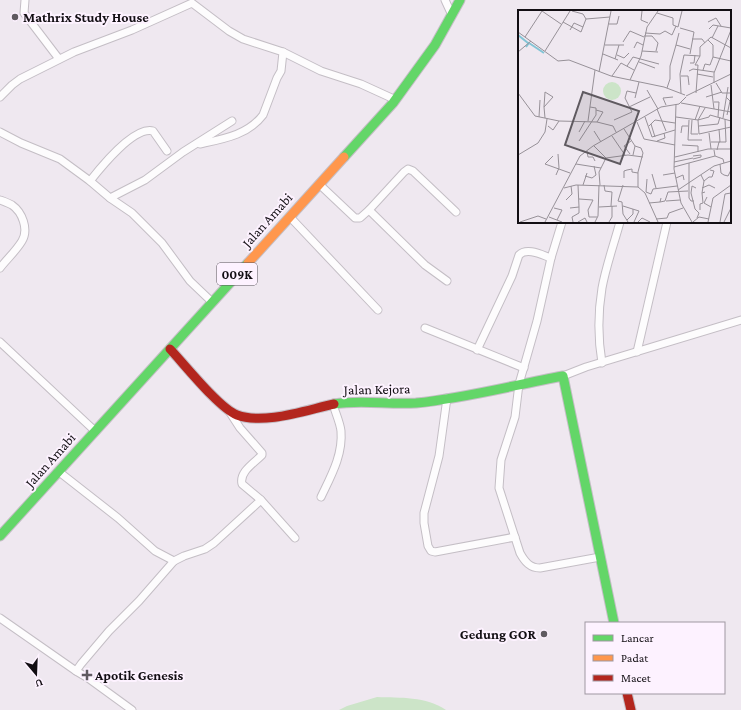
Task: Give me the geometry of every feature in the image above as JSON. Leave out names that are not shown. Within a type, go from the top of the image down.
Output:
[{"type":"main road","name":"Jalan Amabi","points":[[0,536],[396,100],[435,45],[451,13],[460,0]]},
{"type":"main road","points":[[170,349],[229,411]]},
{"type":"main road","points":[[563,376],[614,622]]},
{"type":"main road","name":"Jalan Kejora","points":[[229,411],[236,414],[256,417],[275,416],[350,401],[387,403],[414,402],[448,398],[563,376]]},
{"type":"main road","points":[[627,694],[631,710]]},
{"type":"street","points":[[25,0],[24,13],[59,59]]},
{"type":"street","points":[[445,0],[451,13]]},
{"type":"street","points":[[0,97],[20,79],[59,59],[87,46],[132,30],[192,2],[229,31],[243,38],[282,52],[321,71],[361,84],[396,100]]},
{"type":"street","points":[[196,145],[230,138],[259,120],[263,115],[281,71],[282,52]]},
{"type":"street","points":[[110,198],[145,180],[183,152],[232,121]]},
{"type":"street","points":[[90,181],[131,138],[146,131],[153,131],[167,151]]},
{"type":"street","points":[[0,132],[21,143],[60,159],[110,198],[132,212],[162,243],[190,281],[212,302]]},
{"type":"street","points":[[319,184],[355,218],[360,218],[408,169],[413,171],[456,212]]},
{"type":"street","points":[[0,200],[12,205],[18,211],[22,216],[25,228],[23,240],[0,268]]},
{"type":"street","points":[[369,210],[434,273],[447,281]]},
{"type":"street","points":[[290,217],[378,310]]},
{"type":"street","points":[[562,223],[520,384],[515,417],[501,460],[498,482],[520,553],[525,562],[535,568],[600,557]]},
{"type":"street","points":[[602,363],[600,301],[602,287],[620,223]]},
{"type":"street","points":[[637,352],[667,223]]},
{"type":"street","points":[[477,350],[512,276],[519,255],[524,252],[530,252],[552,258]]},
{"type":"street","points":[[563,376],[741,320]]},
{"type":"street","points":[[425,328],[524,368]]},
{"type":"street","points":[[0,342],[96,431]]},
{"type":"street","points":[[448,398],[440,456],[424,513],[428,546],[431,551],[435,552],[515,537]]},
{"type":"street","points":[[321,497],[336,465],[341,446],[341,430],[333,404]]},
{"type":"street","points":[[229,411],[240,428],[262,453],[262,455],[243,474],[241,482],[244,487],[261,500],[295,538]]},
{"type":"street","points":[[58,471],[118,518],[156,551],[174,561]]},
{"type":"street","points":[[76,671],[109,631],[139,601],[174,561],[205,549],[214,543],[261,500]]},
{"type":"street","points":[[0,618],[88,678],[131,710]]},
{"type":"green space","points":[[377,697],[421,700],[438,705],[446,710],[339,710]]},
{"type":"traffic: fast","points":[[344,157],[393,103],[435,45],[460,0]]},
{"type":"traffic: fast","points":[[0,536],[248,263]]},
{"type":"traffic: fast","points":[[334,404],[355,402],[416,403],[435,401],[472,395],[563,376],[614,622]]},
{"type":"traffic: slow","points":[[248,263],[344,157]]},
{"type":"traffic: jam","points":[[170,349],[221,404],[237,415],[248,418],[285,416],[334,404]]},
{"type":"traffic: jam","points":[[627,694],[631,710]]},
{"type":"place","name":"Mathrix Study House","points":[[15,17]]},
{"type":"place","name":"Gedung GOR","points":[[544,634]]},
{"type":"place","name":"Apotik Genesis","points":[[87,675]]}]
